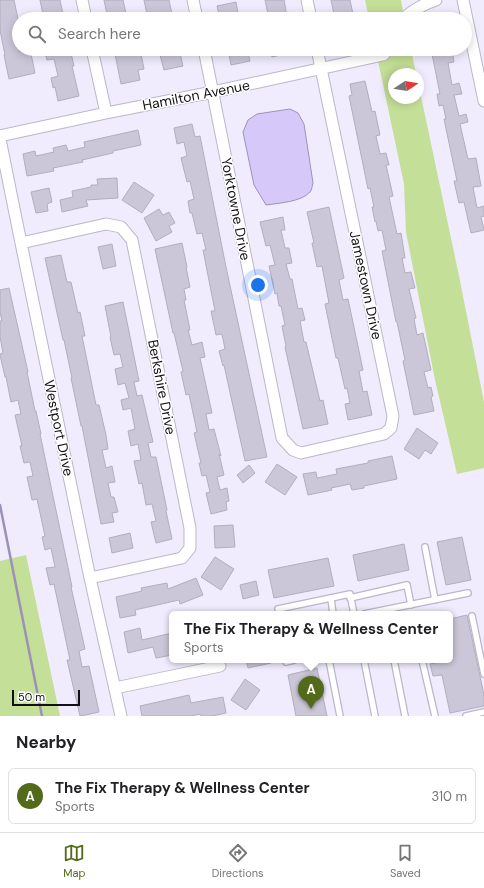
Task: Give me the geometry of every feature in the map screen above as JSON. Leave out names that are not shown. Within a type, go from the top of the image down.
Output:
[{"type":"street","points":[[82,0],[85,12]]},
{"type":"street","points":[[193,0],[196,12]]},
{"type":"street","points":[[307,0],[310,12]]},
{"type":"street","points":[[411,12],[426,3],[436,0]]},
{"type":"street","points":[[463,0],[465,12]]},
{"type":"street","points":[[472,43],[484,101]]},
{"type":"street","points":[[94,56],[106,113]]},
{"type":"street","name":"Yorktowne Drive","points":[[205,56],[282,438],[293,450],[301,453]]},
{"type":"street","name":"Jamestown Drive","points":[[301,453],[384,434],[391,428],[393,416],[318,56]]},
{"type":"street","name":"Hamilton Avenue","points":[[0,138],[106,113],[213,92],[378,56]]},
{"type":"street","name":"Westport Drive","points":[[0,138],[20,243],[90,578],[121,716]]},
{"type":"street","name":"Berkshire Drive","points":[[20,243],[106,224],[121,227],[132,240],[190,528],[190,548],[182,558],[90,578]]},
{"type":"street","points":[[115,688],[220,666]]},
{"type":"lane","points":[[425,547],[436,600]]},
{"type":"lane","points":[[350,598],[407,585],[411,605]]},
{"type":"lane","points":[[380,611],[468,593]]},
{"type":"lane","points":[[278,609],[350,594],[353,611]]},
{"type":"lane","points":[[331,598],[333,611]]},
{"type":"lane","points":[[472,616],[484,674]]},
{"type":"lane","points":[[330,663],[340,716]]},
{"type":"lane","points":[[365,663],[376,716]]},
{"type":"lane","points":[[395,663],[405,716]]},
{"type":"lane","points":[[423,663],[435,716]]},
{"type":"lane","points":[[466,716],[484,712]]},
{"type":"green space","points":[[365,0],[401,0],[403,12],[368,12]]},
{"type":"green space","points":[[388,56],[412,56],[415,68],[388,68],[388,104],[423,104],[484,402],[484,468],[457,474],[435,380],[406,232],[404,184],[378,61]]},
{"type":"green space","points":[[26,555],[60,716],[0,716],[0,561]]},
{"type":"shaded area","points":[[290,109],[298,113],[304,124],[313,183],[312,188],[306,195],[296,200],[266,205],[254,185],[243,132],[248,120],[257,114]]},
{"type":"building","points":[[0,0],[14,0],[17,12],[12,12],[12,56],[31,56],[35,73],[9,79],[0,30]]},
{"type":"building","points":[[40,0],[60,0],[63,12],[43,12]]},
{"type":"building","points":[[104,0],[123,0],[126,12],[107,12]]},
{"type":"building","points":[[144,0],[169,0],[172,12],[147,12]]},
{"type":"building","points":[[265,0],[284,0],[286,12],[268,12]]},
{"type":"building","points":[[331,0],[350,0],[353,12],[334,12]]},
{"type":"building","points":[[236,2],[238,12],[218,12],[217,6]]},
{"type":"building","points":[[46,56],[72,56],[74,66],[72,66],[79,96],[58,101],[55,87],[53,88],[51,78],[58,76],[54,59],[47,60]]},
{"type":"building","points":[[115,56],[141,56],[144,69],[138,70],[140,80],[121,84]]},
{"type":"building","points":[[160,56],[181,56],[183,66],[164,70]]},
{"type":"building","points":[[229,56],[249,56],[250,61],[231,65]]},
{"type":"building","points":[[432,56],[453,56],[454,62],[448,63],[452,85],[459,83],[462,94],[454,95],[459,116],[466,114],[468,122],[460,124],[468,159],[476,158],[481,186],[473,187],[477,208],[484,206],[484,216],[481,217],[484,230],[471,233],[464,202],[459,203],[454,181],[457,181],[444,119],[446,119],[443,105],[439,106],[437,94],[440,94]]},
{"type":"building","points":[[365,81],[372,112],[375,111],[380,135],[376,136],[380,154],[386,153],[389,165],[386,165],[393,196],[389,197],[397,234],[401,233],[405,258],[402,258],[405,273],[411,272],[415,288],[409,289],[416,318],[414,319],[417,335],[423,333],[431,370],[424,372],[428,388],[431,387],[433,396],[431,397],[434,411],[414,415],[403,361],[405,360],[382,251],[386,250],[382,230],[378,231],[376,221],[375,222],[372,207],[374,207],[370,188],[368,189],[349,96],[352,95],[350,84]]},
{"type":"building","points":[[192,124],[195,137],[200,136],[226,267],[267,457],[245,461],[224,365],[223,366],[219,351],[225,349],[222,334],[216,335],[211,311],[215,311],[203,250],[206,250],[202,233],[197,234],[192,213],[190,213],[188,201],[194,199],[190,181],[187,182],[181,158],[187,156],[184,142],[177,144],[174,128]]},
{"type":"building","points":[[138,130],[141,145],[82,160],[83,162],[53,168],[54,171],[27,176],[23,154],[35,151],[36,156],[54,152],[53,148],[66,145],[68,151],[85,147],[84,142]]},
{"type":"building","points":[[117,178],[118,198],[86,200],[88,206],[62,212],[60,200],[73,197],[72,191],[91,187],[91,185],[98,185],[97,179]]},
{"type":"building","points":[[134,182],[154,195],[142,213],[122,200]]},
{"type":"building","points":[[49,188],[52,202],[47,204],[48,211],[36,213],[31,192]]},
{"type":"building","points":[[329,207],[344,278],[339,280],[343,300],[348,299],[363,370],[359,371],[363,392],[367,391],[372,415],[348,420],[345,404],[350,403],[347,388],[345,389],[338,358],[336,358],[325,304],[329,303],[322,266],[317,267],[312,243],[314,243],[307,212]]},
{"type":"building","points":[[159,209],[163,215],[169,212],[175,223],[169,226],[172,232],[156,241],[144,218]]},
{"type":"building","points":[[283,217],[285,230],[281,230],[285,248],[289,248],[292,263],[286,264],[290,279],[292,279],[298,309],[302,308],[305,320],[300,321],[304,342],[306,342],[320,401],[323,400],[328,424],[303,429],[285,347],[282,326],[285,325],[281,306],[279,306],[277,293],[275,294],[269,266],[275,265],[270,245],[266,246],[260,222]]},
{"type":"building","points":[[182,243],[190,287],[184,289],[186,300],[184,300],[190,330],[188,330],[192,345],[202,342],[205,357],[200,358],[212,413],[206,414],[209,430],[214,429],[221,456],[219,454],[224,475],[217,477],[220,490],[227,488],[229,501],[226,502],[227,510],[211,514],[206,493],[210,492],[206,475],[202,476],[199,463],[201,463],[194,433],[197,432],[189,394],[186,395],[181,372],[183,371],[173,333],[155,249]]},
{"type":"building","points":[[112,244],[116,266],[103,269],[98,247]]},
{"type":"building","points":[[61,255],[67,282],[71,282],[78,313],[80,312],[85,336],[82,336],[96,405],[99,405],[106,435],[108,449],[102,450],[106,468],[112,466],[115,482],[108,483],[111,497],[114,497],[118,512],[112,513],[114,522],[101,524],[64,340],[45,258]]},
{"type":"building","points":[[9,288],[28,372],[71,587],[85,649],[79,651],[82,667],[89,666],[99,712],[81,716],[67,660],[70,660],[54,584],[50,585],[46,568],[55,567],[51,548],[45,550],[42,537],[45,536],[37,499],[32,500],[27,477],[33,476],[30,462],[24,463],[20,446],[22,446],[15,415],[21,414],[18,400],[11,402],[0,355],[3,353],[0,337],[0,321],[2,321],[0,312],[0,290]]},
{"type":"building","points":[[123,302],[139,381],[134,382],[137,396],[142,395],[153,442],[148,443],[151,457],[156,457],[172,539],[156,543],[151,522],[156,521],[152,504],[146,505],[142,483],[139,484],[134,461],[141,460],[138,444],[131,446],[128,431],[135,429],[131,408],[123,410],[121,400],[129,398],[125,383],[118,385],[115,369],[123,367],[120,354],[114,355],[105,306]]},
{"type":"building","points":[[417,428],[438,443],[431,454],[425,450],[419,459],[404,449]]},
{"type":"building","points":[[392,456],[397,479],[352,490],[350,484],[331,488],[332,490],[308,495],[303,474],[316,472],[317,478],[337,474],[336,469],[368,463],[368,461]]},
{"type":"building","points":[[277,464],[297,477],[285,495],[265,482]]},
{"type":"building","points":[[249,465],[255,473],[243,483],[237,475]]},
{"type":"building","points":[[233,525],[235,547],[215,548],[214,526]]},
{"type":"building","points":[[130,533],[133,548],[112,553],[109,538]]},
{"type":"building","points":[[462,537],[471,580],[446,585],[437,542]]},
{"type":"building","points":[[404,544],[409,570],[358,581],[353,555]]},
{"type":"building","points":[[215,557],[234,569],[221,590],[201,577]]},
{"type":"building","points":[[328,558],[334,586],[274,598],[268,570]]},
{"type":"building","points":[[196,578],[203,595],[180,604],[179,600],[135,610],[136,615],[120,618],[116,597],[142,591],[141,588],[167,583],[168,589]]},
{"type":"building","points":[[256,581],[259,595],[243,599],[240,585]]},
{"type":"building","points":[[467,615],[484,695],[484,706],[450,713],[442,675],[433,676],[430,664],[453,663],[453,618]]},
{"type":"building","points":[[140,628],[142,640],[169,634],[169,656],[156,658],[153,647],[128,653],[124,632]]},
{"type":"building","points":[[247,663],[271,663],[248,668]]},
{"type":"building","points":[[317,668],[327,716],[296,716],[288,675]]},
{"type":"building","points":[[245,679],[260,690],[246,710],[231,700]]},
{"type":"building","points":[[189,695],[191,703],[223,697],[226,713],[212,716],[201,716],[200,714],[191,716],[142,716],[140,706]]},
{"type":"waterway","points":[[0,505],[42,716]]},
{"type":"place","name":"The Fix Therapy & Wellness Center","points":[[311,709]]}]
